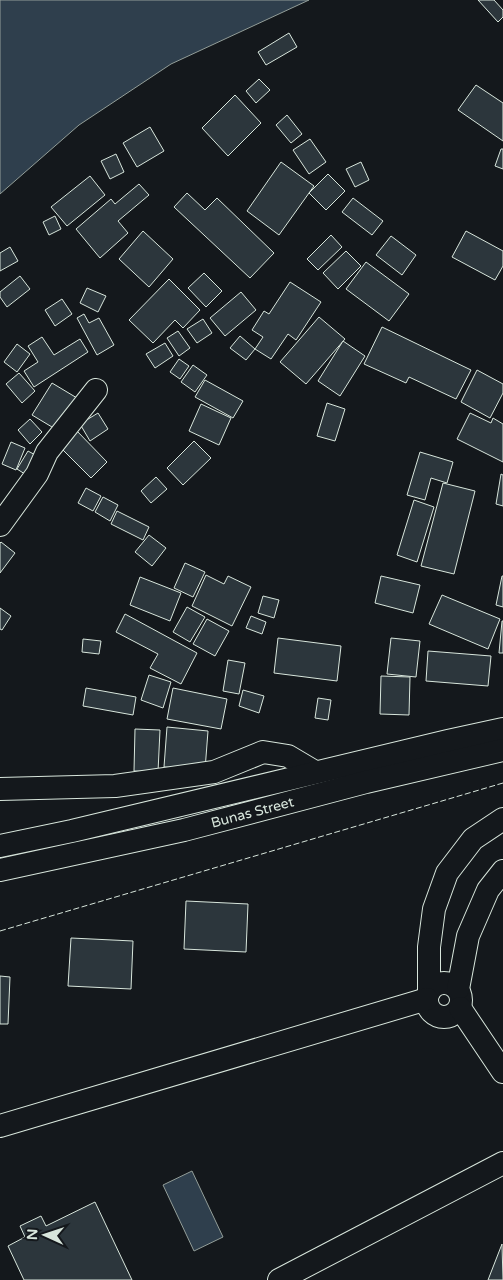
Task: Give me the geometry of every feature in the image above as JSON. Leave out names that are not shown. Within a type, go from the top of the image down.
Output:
[{"type":"street","points":[[0,525],[37,474],[48,452],[96,390]]},
{"type":"street","name":"Bunas Street","points":[[0,846],[72,831],[314,772],[503,729]]},
{"type":"street","name":"Bunas Street","points":[[0,870],[184,830],[366,782],[503,750]]},
{"type":"street","points":[[0,789],[115,786],[214,772],[263,752],[288,756],[314,772]]},
{"type":"street","points":[[503,819],[473,838],[447,873],[434,909],[429,947],[428,1006],[436,1016],[450,1017],[456,1013],[468,936],[488,890],[503,871]]},
{"type":"street","points":[[0,1126],[428,996]]},
{"type":"street","points":[[459,998],[503,1072]]},
{"type":"street","points":[[279,1280],[503,1163]]},
{"type":"water","points":[[0,0],[309,0],[171,64],[79,125],[0,194]]},
{"type":"water","points":[[192,1171],[223,1237],[194,1251],[163,1185]]},
{"type":"building","points":[[478,0],[494,0],[503,10],[503,17],[498,22]]},
{"type":"building","points":[[289,33],[297,47],[266,65],[258,52]]},
{"type":"building","points":[[259,79],[270,90],[256,103],[246,91]]},
{"type":"building","points":[[476,85],[503,103],[503,141],[458,110]]},
{"type":"building","points":[[235,95],[261,123],[228,156],[202,128]]},
{"type":"building","points":[[287,115],[302,134],[291,143],[276,125]]},
{"type":"building","points":[[150,127],[164,151],[137,167],[123,143]]},
{"type":"building","points":[[310,139],[326,162],[309,174],[293,150]]},
{"type":"building","points":[[501,149],[503,149],[503,169],[495,166]]},
{"type":"building","points":[[116,154],[124,172],[110,179],[101,161]]},
{"type":"building","points":[[281,162],[314,186],[279,235],[247,211]]},
{"type":"building","points":[[361,162],[369,180],[355,187],[346,169]]},
{"type":"building","points":[[328,174],[345,191],[326,210],[309,193]]},
{"type":"building","points":[[90,176],[105,195],[67,226],[51,207]]},
{"type":"building","points":[[139,184],[149,195],[118,221],[128,233],[100,258],[76,229],[111,199],[115,204]]},
{"type":"building","points":[[187,193],[205,210],[217,198],[274,253],[250,278],[174,207]]},
{"type":"building","points":[[353,198],[383,221],[372,235],[342,212]]},
{"type":"building","points":[[55,216],[61,229],[49,235],[43,222]]},
{"type":"building","points":[[143,231],[173,259],[149,287],[119,259]]},
{"type":"building","points":[[466,231],[503,251],[503,266],[495,280],[452,257]]},
{"type":"building","points":[[331,235],[342,247],[318,270],[307,259]]},
{"type":"building","points":[[391,236],[416,255],[402,275],[376,255]]},
{"type":"building","points":[[10,247],[18,261],[0,271],[0,253]]},
{"type":"building","points":[[346,251],[361,266],[338,289],[323,273]]},
{"type":"building","points":[[366,262],[409,294],[389,321],[346,289]]},
{"type":"building","points":[[204,273],[222,291],[206,307],[188,288]]},
{"type":"building","points":[[20,276],[30,289],[7,307],[0,297],[0,292]]},
{"type":"building","points":[[169,279],[200,310],[183,328],[175,320],[153,343],[129,320]]},
{"type":"building","points":[[290,282],[321,302],[296,340],[288,334],[271,359],[255,349],[263,337],[252,330],[264,311],[269,314]]},
{"type":"building","points":[[87,288],[106,296],[98,312],[80,303]]},
{"type":"building","points":[[241,292],[256,310],[225,336],[210,318]]},
{"type":"building","points":[[62,299],[72,314],[55,326],[45,310]]},
{"type":"building","points":[[84,314],[89,323],[99,318],[114,345],[97,355],[77,318]]},
{"type":"building","points":[[319,317],[345,339],[306,384],[280,362]]},
{"type":"building","points":[[203,319],[212,333],[197,343],[187,329]]},
{"type":"building","points":[[382,327],[471,370],[456,399],[409,377],[406,383],[364,364]]},
{"type":"building","points":[[178,331],[190,348],[179,356],[167,338]]},
{"type":"building","points":[[240,336],[255,349],[246,360],[230,348]]},
{"type":"building","points":[[42,337],[54,355],[80,339],[88,352],[34,387],[24,371],[38,362],[28,346]]},
{"type":"building","points":[[343,341],[365,356],[340,396],[318,381]]},
{"type":"building","points":[[165,343],[173,356],[155,368],[146,354]]},
{"type":"building","points":[[17,344],[30,354],[17,372],[4,362]]},
{"type":"building","points":[[179,359],[189,366],[180,379],[170,372]]},
{"type":"building","points":[[193,365],[207,375],[195,392],[181,382]]},
{"type":"building","points":[[477,370],[503,384],[503,393],[490,418],[461,402]]},
{"type":"building","points":[[19,373],[35,391],[22,403],[6,384]]},
{"type":"building","points":[[205,380],[243,401],[233,418],[195,397]]},
{"type":"building","points":[[52,383],[77,398],[57,430],[32,415]]},
{"type":"building","points":[[327,403],[345,409],[335,441],[317,436]]},
{"type":"building","points":[[201,404],[231,418],[219,445],[189,431]]},
{"type":"building","points":[[98,413],[108,429],[90,441],[80,424]]},
{"type":"building","points":[[470,413],[491,423],[493,418],[503,424],[503,462],[457,439]]},
{"type":"building","points":[[30,419],[42,432],[30,444],[18,430]]},
{"type":"building","points":[[75,429],[107,462],[91,478],[58,445]]},
{"type":"building","points":[[194,441],[211,458],[183,485],[167,468]]},
{"type":"building","points":[[11,442],[25,448],[16,470],[2,464]]},
{"type":"building","points":[[28,451],[39,457],[28,476],[17,469]]},
{"type":"building","points":[[420,452],[453,462],[447,483],[431,478],[425,500],[407,495]]},
{"type":"building","points":[[501,474],[503,475],[503,506],[496,504]]},
{"type":"building","points":[[156,477],[167,489],[151,503],[141,491]]},
{"type":"building","points":[[443,483],[475,491],[454,574],[421,566]]},
{"type":"building","points":[[86,488],[101,496],[93,511],[78,503]]},
{"type":"building","points":[[103,497],[118,505],[110,521],[95,512]]},
{"type":"building","points":[[414,500],[434,507],[417,562],[397,555]]},
{"type":"building","points":[[117,511],[149,527],[143,540],[111,524]]},
{"type":"building","points":[[149,535],[166,548],[152,566],[135,552]]},
{"type":"building","points":[[0,543],[15,553],[0,573]]},
{"type":"building","points":[[185,563],[205,572],[193,597],[174,588]]},
{"type":"building","points":[[206,575],[224,584],[228,576],[251,587],[232,626],[192,606]]},
{"type":"building","points":[[381,576],[420,585],[413,613],[375,603]]},
{"type":"building","points":[[503,576],[503,607],[496,605]]},
{"type":"building","points":[[140,577],[181,593],[170,621],[130,605]]},
{"type":"building","points":[[442,595],[500,619],[488,649],[429,624]]},
{"type":"building","points":[[263,596],[279,600],[274,618],[258,613]]},
{"type":"building","points":[[187,607],[205,617],[190,642],[173,632]]},
{"type":"building","points":[[0,608],[11,616],[2,630],[0,629]]},
{"type":"building","points":[[125,614],[197,653],[181,684],[150,668],[158,654],[116,632]]},
{"type":"building","points":[[251,616],[266,622],[262,634],[246,628]]},
{"type":"building","points":[[207,619],[229,631],[215,656],[193,644]]},
{"type":"building","points":[[502,621],[503,653],[499,653]]},
{"type":"building","points":[[278,638],[341,646],[337,681],[274,673]]},
{"type":"building","points":[[391,638],[420,641],[416,677],[387,674]]},
{"type":"building","points":[[83,639],[101,641],[99,654],[82,652]]},
{"type":"building","points":[[428,651],[491,656],[488,686],[426,681]]},
{"type":"building","points":[[228,660],[245,663],[239,694],[223,691]]},
{"type":"building","points":[[149,675],[171,682],[163,708],[141,700]]},
{"type":"building","points":[[381,676],[410,677],[409,715],[380,714]]},
{"type":"building","points":[[86,688],[136,697],[133,715],[83,706]]},
{"type":"building","points":[[173,688],[227,699],[221,729],[167,719]]},
{"type":"building","points":[[243,690],[264,696],[259,713],[239,706]]},
{"type":"building","points":[[318,698],[331,700],[328,720],[315,718]]},
{"type":"building","points":[[167,727],[208,731],[205,770],[164,767]]},
{"type":"building","points":[[135,729],[160,730],[158,772],[134,771]]},
{"type":"building","points":[[186,901],[248,904],[246,952],[184,949]]},
{"type":"building","points":[[71,938],[133,941],[131,989],[68,986]]},
{"type":"building","points":[[0,976],[10,977],[8,1024],[0,1024]]},
{"type":"building","points":[[95,1202],[132,1280],[24,1280],[8,1246],[25,1237],[20,1226],[41,1216],[46,1226]]},
{"type":"building","points":[[502,1244],[503,1280],[488,1280]]},
{"type":"fence","points":[[0,931],[503,783]]}]
